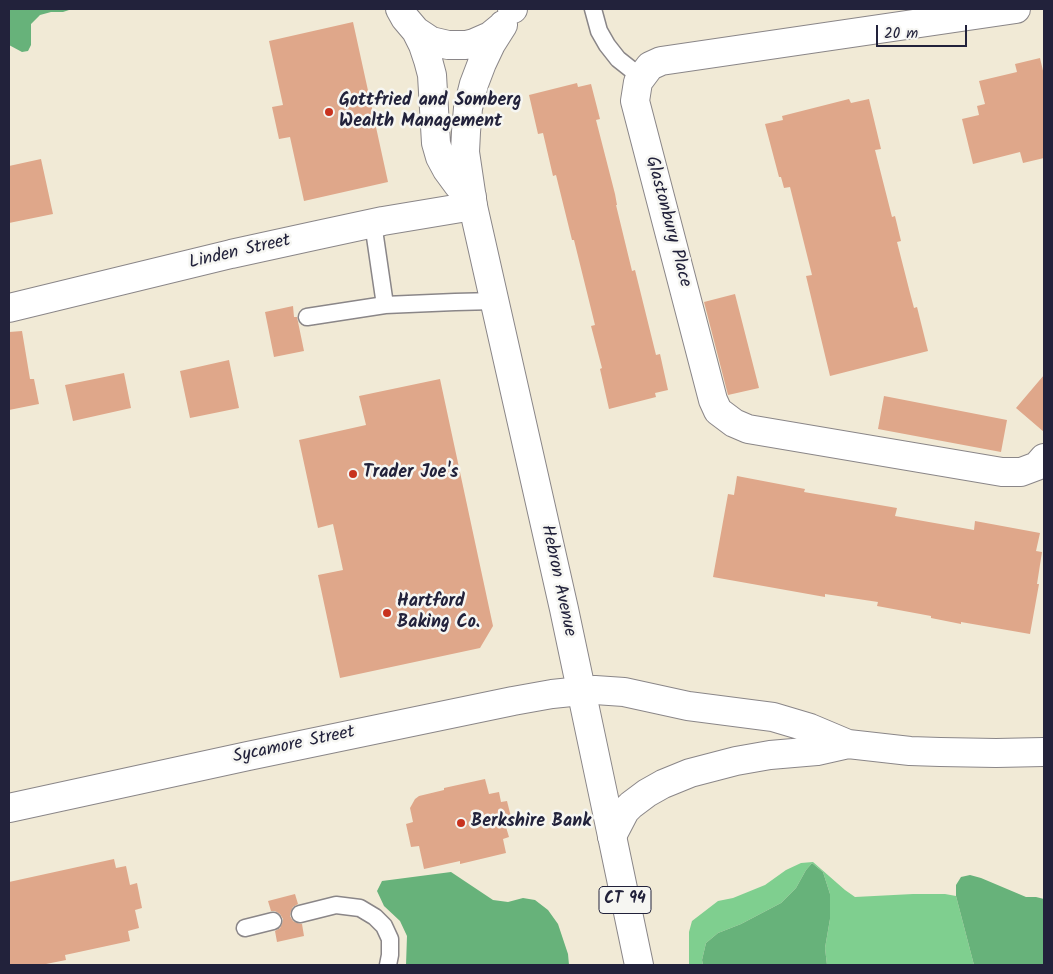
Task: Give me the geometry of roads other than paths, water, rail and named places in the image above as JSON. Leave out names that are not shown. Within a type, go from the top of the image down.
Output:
[{"type":"main road","points":[[400,9],[424,45],[432,75],[436,136],[440,157],[447,170],[472,202]]},
{"type":"main road","points":[[642,78],[650,66],[661,61],[1016,9]]},
{"type":"main road","points":[[416,31],[431,40],[448,45],[457,46],[474,43],[490,36],[510,13]]},
{"type":"main road","name":"Hebron Avenue","points":[[510,13],[482,63],[468,108],[466,152],[472,202],[581,691],[639,965]]},
{"type":"main road","name":"Glastonbury Place","points":[[642,78],[638,82],[635,101],[713,400],[718,411],[734,423],[748,429],[1002,472],[1021,472],[1038,466],[1044,458]]},
{"type":"main road","name":"Linden Street","points":[[9,308],[231,254],[472,202]]},
{"type":"main road","name":"Sycamore Street","points":[[9,808],[513,701],[560,693],[594,690],[624,692],[688,706],[773,717],[810,728],[848,744]]},
{"type":"main road","points":[[612,836],[620,819],[631,805],[647,793],[682,776],[736,761],[770,755],[817,751],[848,744],[910,751],[1044,752]]},
{"type":"lane","points":[[593,9],[599,31],[607,45],[618,58],[642,78]]},
{"type":"lane","points":[[373,223],[385,305]]},
{"type":"lane","points":[[307,317],[385,305],[495,301]]},
{"type":"lane","points":[[300,914],[336,905],[360,908],[375,917],[384,926],[390,939],[388,965]]},
{"type":"lane","points":[[245,928],[273,921]]},
{"type":"place","name":"Gottfried and Somberg Wealth Management","points":[[329,112]]},
{"type":"place","name":"Trader Joe's","points":[[353,474]]},
{"type":"place","name":"Hartford Baking Co.","points":[[387,613]]},
{"type":"place","name":"Berkshire Bank","points":[[461,823]]}]
